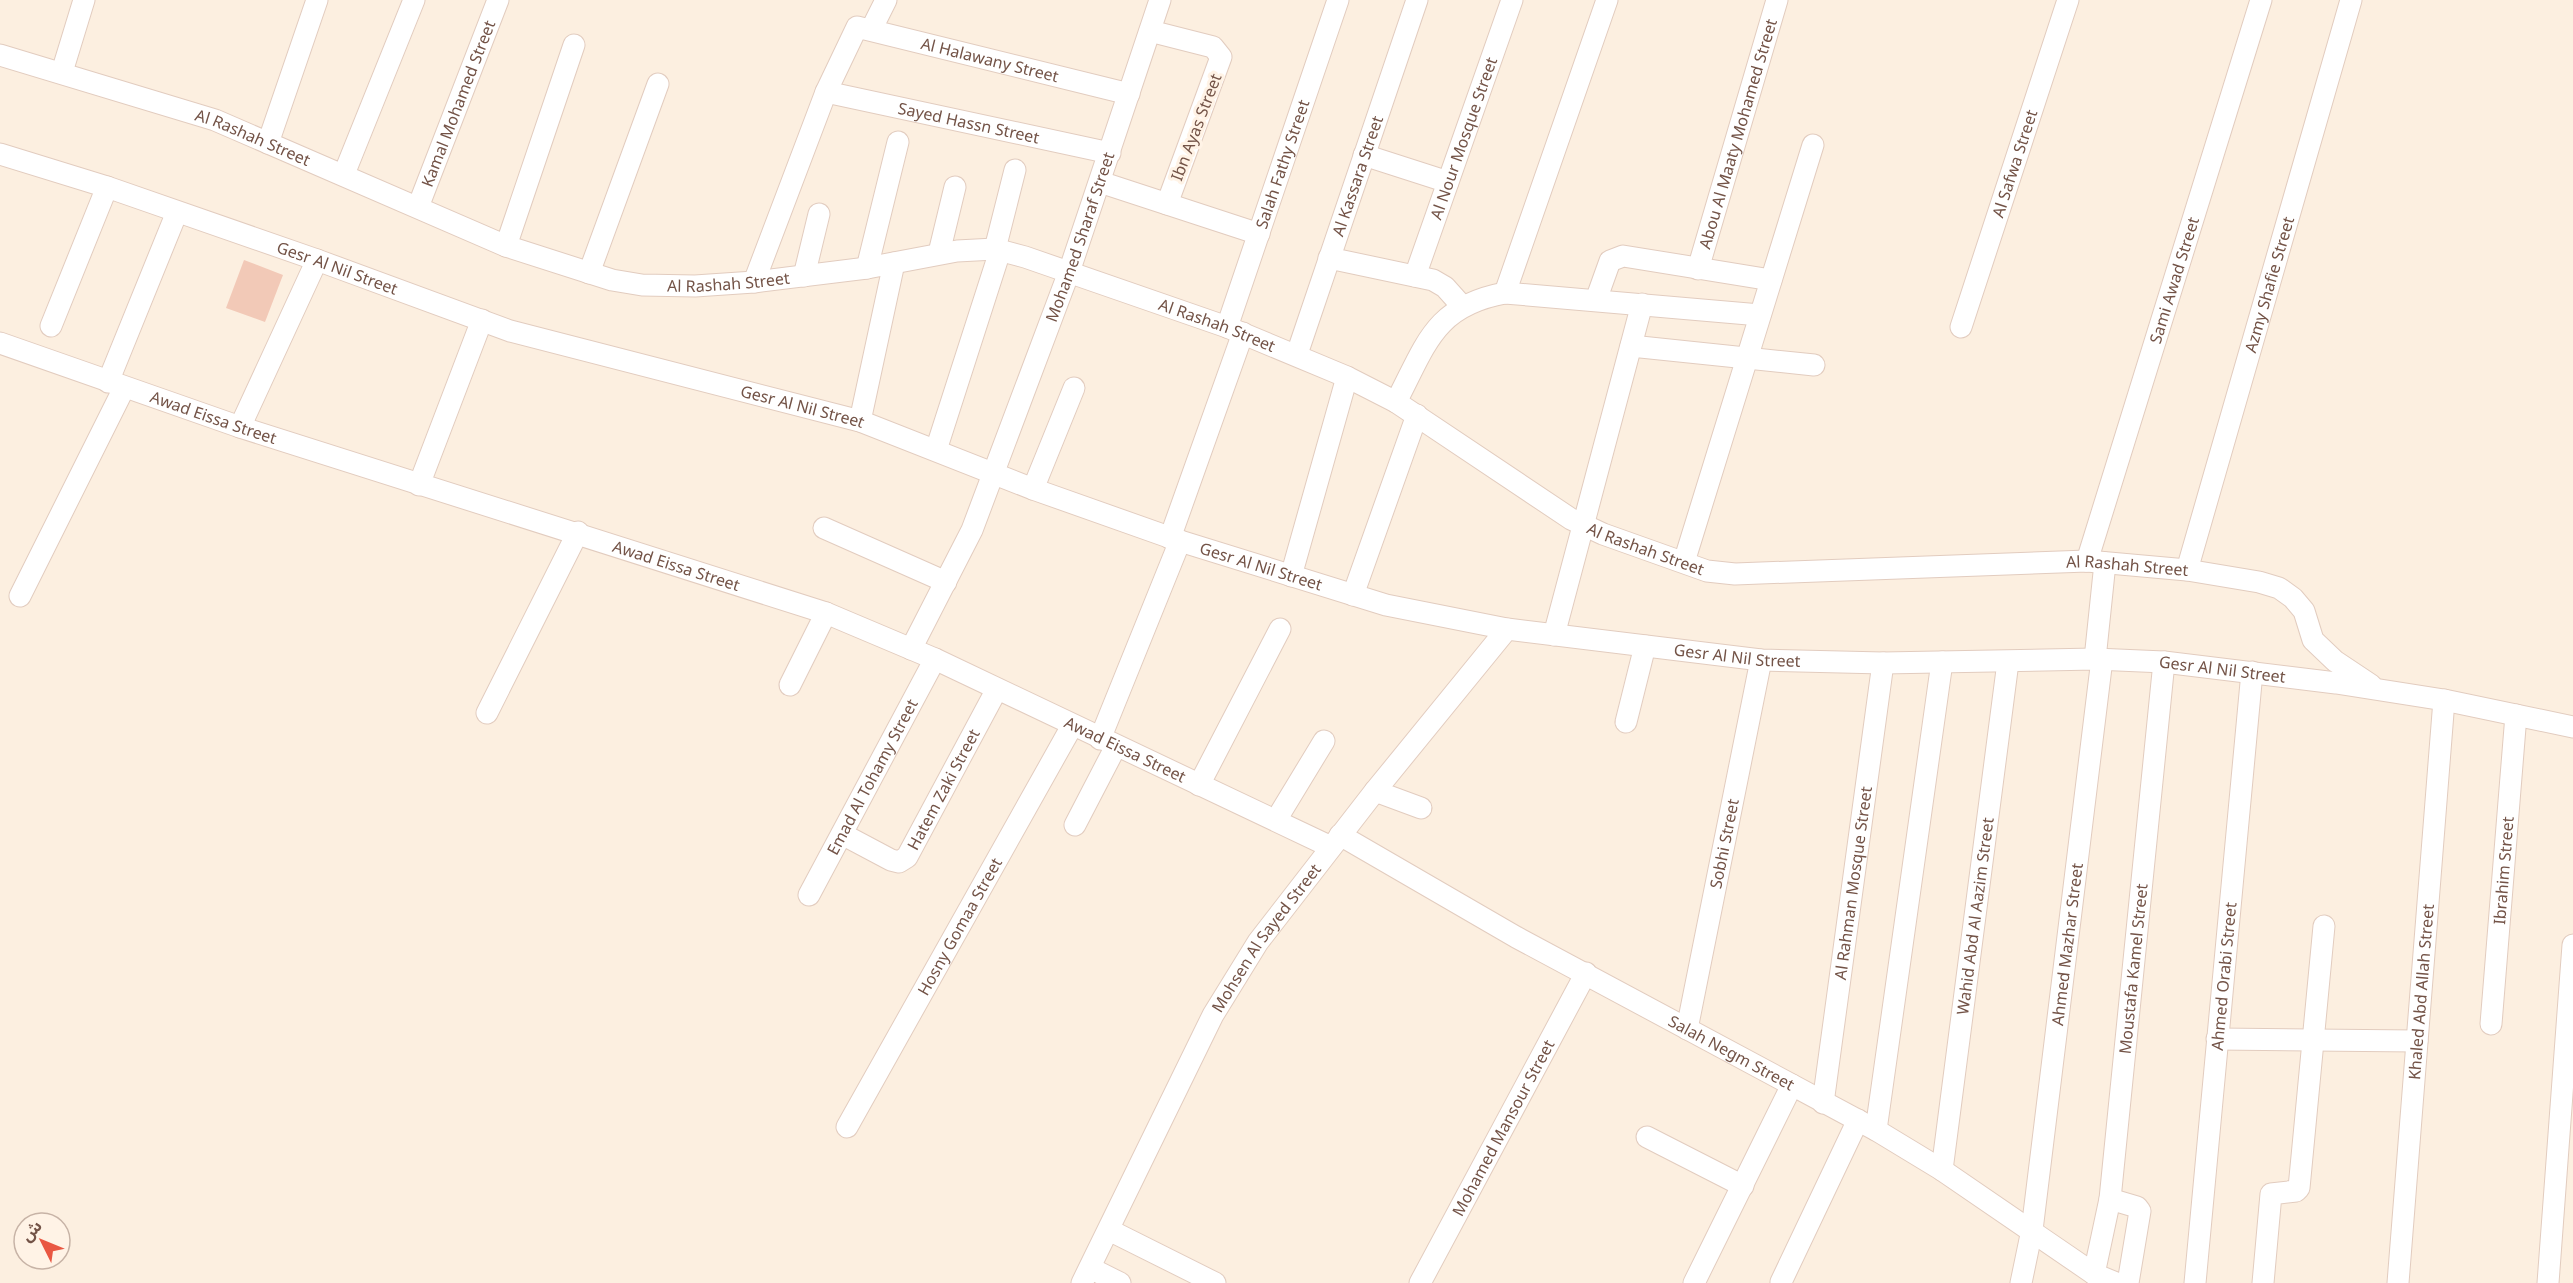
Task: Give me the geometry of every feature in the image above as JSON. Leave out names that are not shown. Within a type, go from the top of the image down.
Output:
[{"type":"street","points":[[62,72],[84,0]]},
{"type":"street","points":[[268,143],[317,0]]},
{"type":"street","points":[[344,174],[414,0]]},
{"type":"street","name":"Kamal Mohamed Street","points":[[418,207],[498,0]]},
{"type":"street","points":[[754,282],[826,92],[862,29],[886,0]]},
{"type":"street","name":"Mohamed Sharaf Street","points":[[911,649],[972,530],[1069,272],[1160,0]]},
{"type":"street","name":"Al Kassara Street","points":[[1297,354],[1417,0]]},
{"type":"street","name":"Al Nour Mosque Street","points":[[1415,276],[1512,0]]},
{"type":"street","points":[[1505,293],[1607,0]]},
{"type":"street","name":"Abou Al Maaty Mohamed Street","points":[[1698,269],[1778,0]]},
{"type":"street","name":"Al Safwa Street","points":[[1961,327],[2068,0]]},
{"type":"street","name":"Sami Awad Street","points":[[2099,659],[2096,562],[2261,0]]},
{"type":"street","name":"Azmy Shafie Street","points":[[2187,570],[2351,0]]},
{"type":"street","name":"Salah Fathy Street","points":[[1075,825],[1108,743],[1175,539],[1235,330],[1259,234],[1333,1]]},
{"type":"street","name":"Al Halawany Street","points":[[862,29],[1129,94]]},
{"type":"street","name":"Ibn Ayas Street","points":[[1150,31],[1212,47],[1221,57],[1167,204]]},
{"type":"street","points":[[506,246],[574,45]]},
{"type":"street","name":"Al Rashah Street","points":[[0,55],[215,120],[506,246],[589,273],[642,285],[695,286],[754,282],[867,268],[939,253],[997,250],[1069,272],[1297,354],[1396,402],[1519,486],[1582,525],[1707,571],[1736,574],[2096,562],[2187,570],[2259,582],[2279,588],[2293,598],[2304,611],[2313,640],[2335,662],[2379,690]]},
{"type":"street","points":[[589,273],[658,84]]},
{"type":"street","name":"Sayed Hassn Street","points":[[826,92],[1110,153]]},
{"type":"street","points":[[867,268],[898,142]]},
{"type":"street","points":[[1684,562],[1813,145]]},
{"type":"street","name":"Gesr Al Nil Street","points":[[0,153],[317,260],[482,320],[596,353],[688,375],[860,422],[1034,489],[1175,539],[1386,605],[1507,629],[1761,660],[1883,663],[2099,659],[2164,662],[2252,672],[2444,700],[2573,728]]},
{"type":"street","points":[[1365,155],[1448,182]]},
{"type":"street","points":[[936,450],[997,250],[1014,170]]},
{"type":"street","points":[[1100,182],[1259,234]]},
{"type":"street","points":[[51,326],[106,187]]},
{"type":"street","points":[[939,253],[955,187]]},
{"type":"street","points":[[20,596],[116,385],[177,212]]},
{"type":"street","points":[[804,276],[819,214]]},
{"type":"street","points":[[1596,300],[1610,261],[1618,257],[1771,280]]},
{"type":"street","points":[[1329,258],[1439,283],[1462,306]]},
{"type":"street","points":[[240,427],[317,260]]},
{"type":"street","points":[[860,422],[894,263]]},
{"type":"street","points":[[1396,402],[1437,326],[1462,306],[1486,296],[1505,293],[1760,315]]},
{"type":"street","points":[[1554,635],[1642,304]]},
{"type":"street","points":[[419,485],[482,320]]},
{"type":"street","name":"Awad Eissa Street","points":[[0,344],[240,427],[419,485],[578,532],[826,613],[935,660],[1276,820],[1336,841]]},
{"type":"street","points":[[1631,346],[1814,365]]},
{"type":"street","points":[[1290,576],[1347,377]]},
{"type":"street","points":[[1034,489],[1074,388]]},
{"type":"street","points":[[1353,595],[1417,415]]},
{"type":"street","points":[[824,528],[946,582]]},
{"type":"street","points":[[487,713],[578,532]]},
{"type":"street","points":[[790,685],[826,613]]},
{"type":"street","points":[[1199,785],[1280,629]]},
{"type":"street","name":"Mohsen Al Sayed Street","points":[[1086,1275],[1213,1015],[1234,977],[1375,791],[1507,629]]},
{"type":"street","points":[[1626,722],[1645,646]]},
{"type":"street","name":"Ahmed Mazhar Street","points":[[2021,1283],[2032,1230],[2099,659]]},
{"type":"street","name":"Emad Al Tohamy Street","points":[[809,895],[935,660]]},
{"type":"street","name":"Sobhi Street","points":[[1688,1029],[1761,660]]},
{"type":"street","points":[[1781,1282],[1867,1125],[1942,662]]},
{"type":"street","name":"Wahid Abd Al Aazim Street","points":[[1942,1170],[2008,662]]},
{"type":"street","name":"Moustafa Kamel Street","points":[[2104,1280],[2110,1199],[2164,662]]},
{"type":"street","name":"Al Rahman Mosque Street","points":[[1822,1103],[1883,663]]},
{"type":"street","name":"Ahmed Orabi Street","points":[[2195,1283],[2252,672]]},
{"type":"street","name":"Hatem Zaki Street","points":[[842,834],[891,860],[904,860],[997,689]]},
{"type":"street","name":"Khaled Abd Allah Street","points":[[2398,1283],[2444,700]]},
{"type":"street","name":"Ibrahim Street","points":[[2491,1024],[2516,716]]},
{"type":"street","name":"Hosny Gomaa Street","points":[[847,1127],[1072,726]]},
{"type":"street","points":[[1276,820],[1324,741]]},
{"type":"street","points":[[1375,791],[1421,808]]},
{"type":"street","name":"Salah Negm Street","points":[[1336,841],[1822,1103],[1867,1125],[1942,1170],[2104,1280]]},
{"type":"street","points":[[2263,1283],[2271,1194],[2296,1191],[2299,1188],[2324,926]]},
{"type":"street","points":[[2548,1283],[2573,945]]},
{"type":"street","name":"Mohamed Mansour Street","points":[[1420,1283],[1586,974]]},
{"type":"street","points":[[2217,1039],[2417,1041]]},
{"type":"street","points":[[1694,1283],[1792,1085]]},
{"type":"street","points":[[1647,1137],[1743,1186]]},
{"type":"street","points":[[2110,1199],[2140,1211],[2128,1283]]},
{"type":"street","points":[[1109,1230],[1215,1283]]},
{"type":"street","points":[[1086,1275],[1120,1283]]},
{"type":"building","points":[[244,260],[283,275],[265,322],[226,308]]}]
